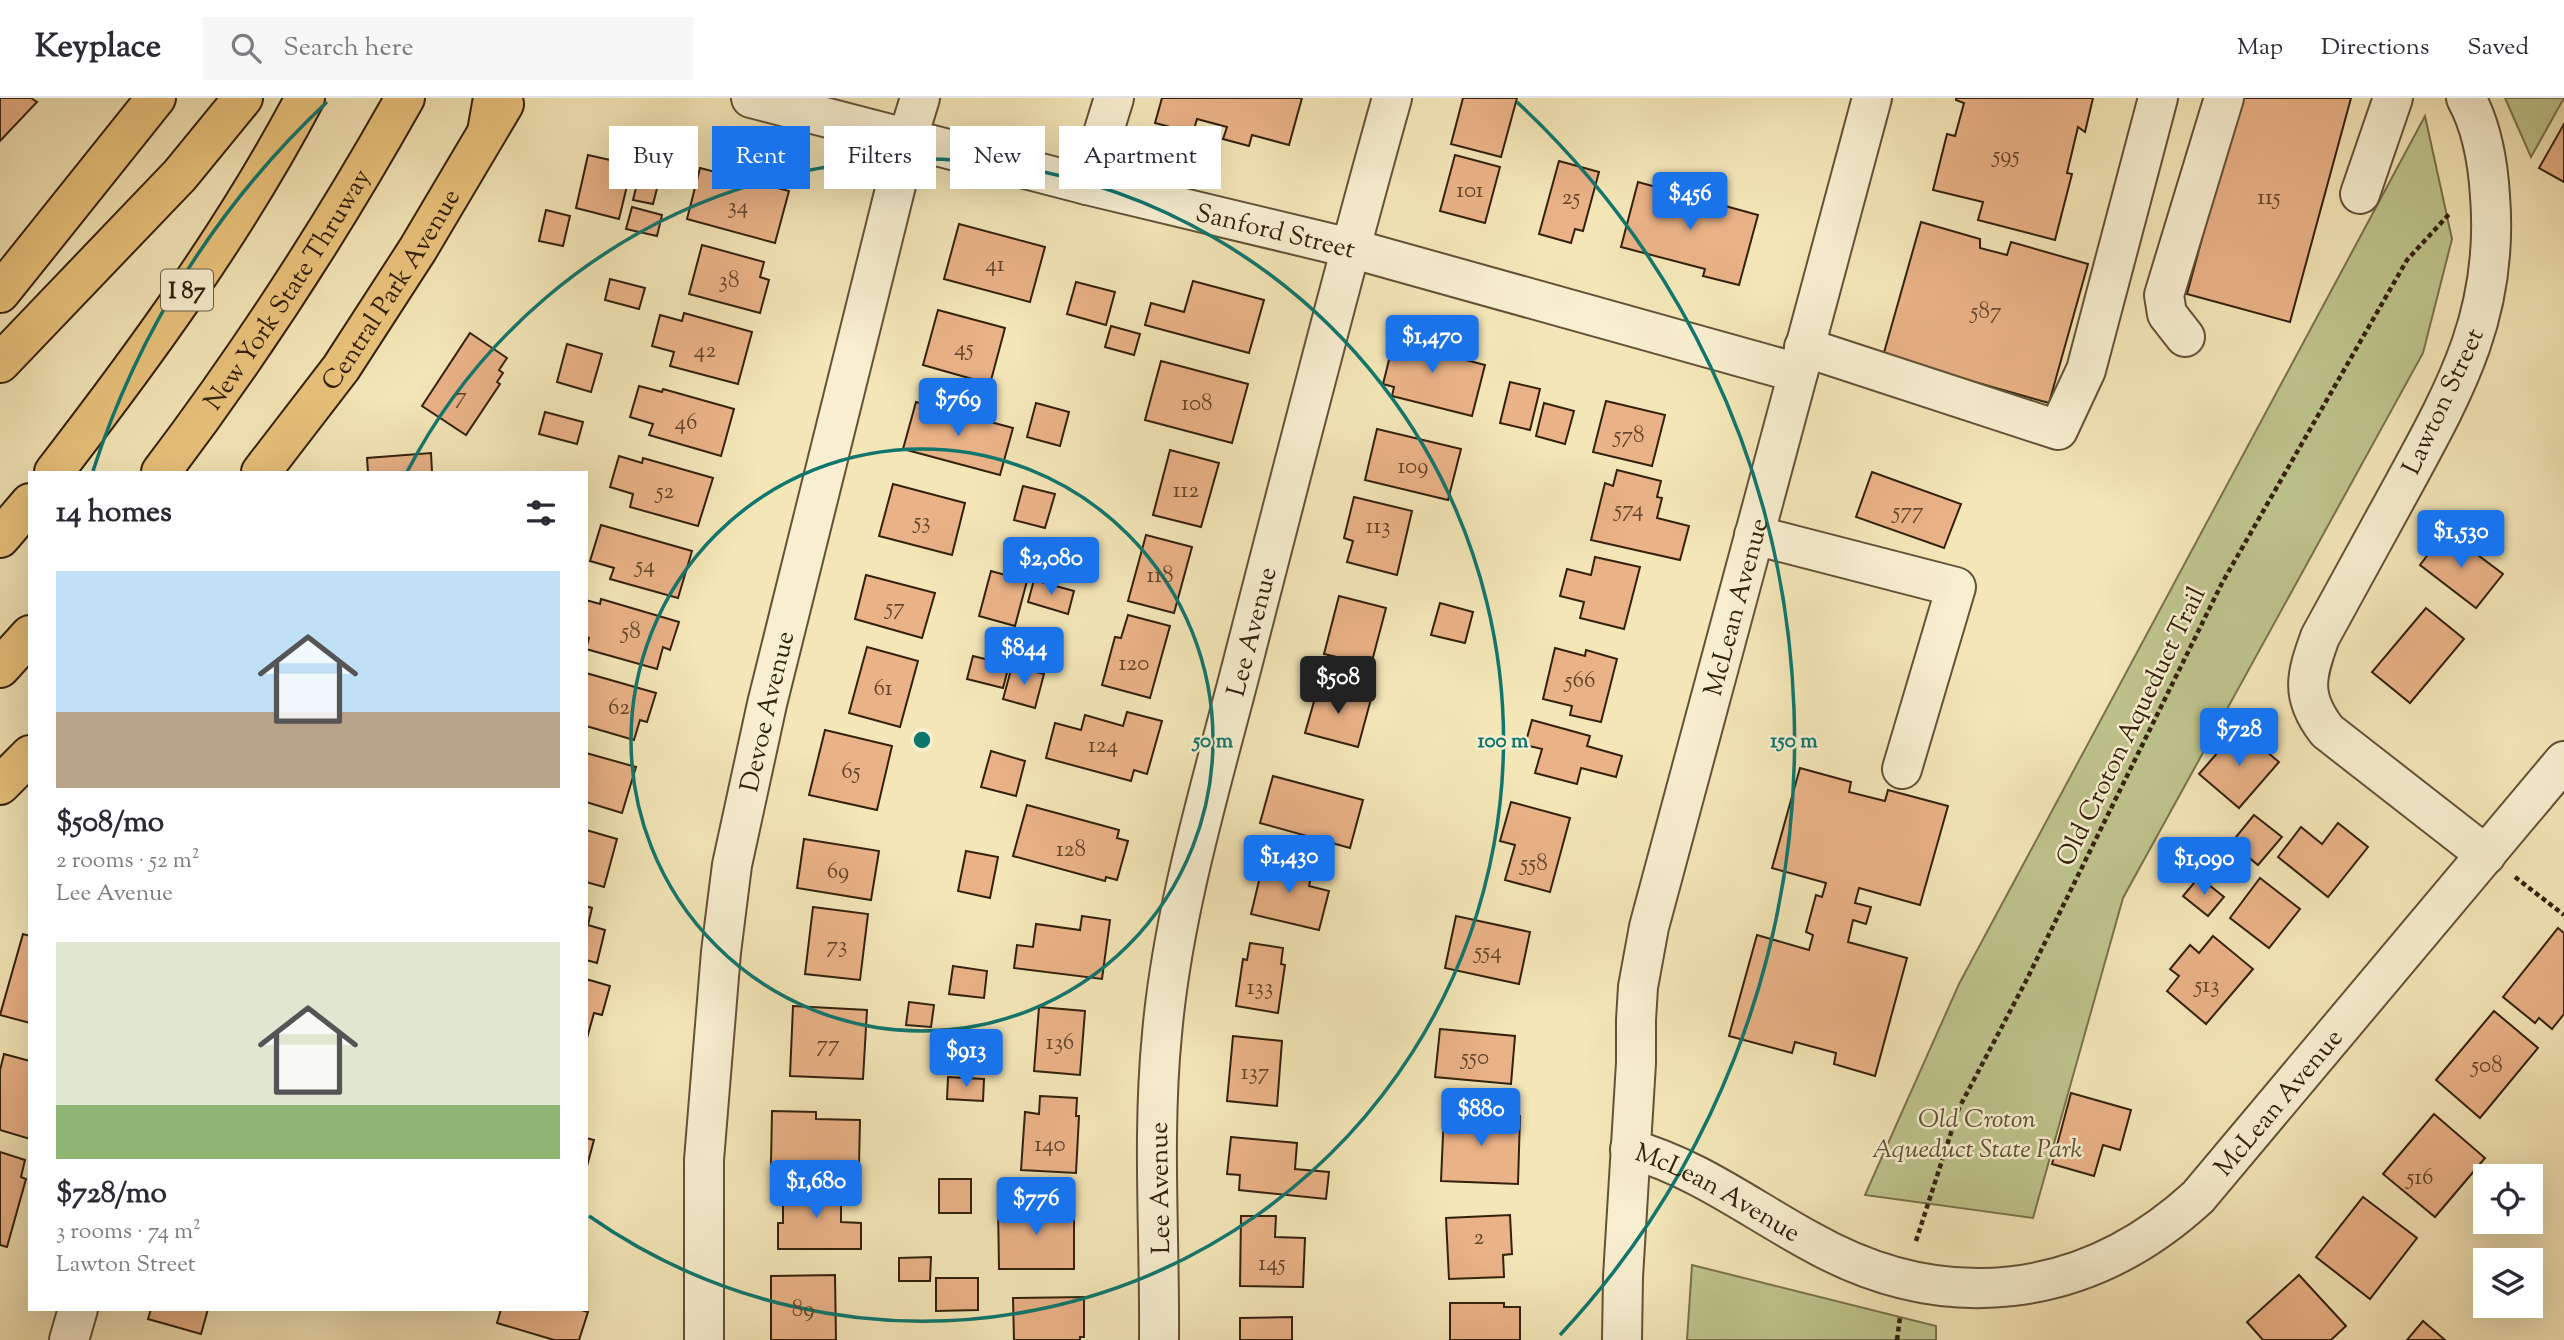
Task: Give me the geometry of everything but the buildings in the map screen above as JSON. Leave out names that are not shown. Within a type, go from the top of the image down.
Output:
[{"type":"main road","points":[[0,293],[156,98]]},
{"type":"main road","points":[[0,363],[180,175],[243,98]]},
{"type":"main road","name":"I 87","points":[[55,471],[122,383],[202,269],[281,144],[305,98]]},
{"type":"main road","name":"New York State Thruway","points":[[162,471],[286,296],[364,171],[405,98]]},
{"type":"main road","name":"Central Park Avenue","points":[[262,471],[348,357],[418,249],[490,115],[507,98]]},
{"type":"main road","points":[[0,538],[28,505]]},
{"type":"main road","points":[[0,668],[28,637]]},
{"type":"main road","points":[[0,785],[28,757]]},
{"type":"street","name":"Sanford Street","points":[[751,98],[864,126]]},
{"type":"street","name":"Devoe Avenue","points":[[911,126],[920,98]]},
{"type":"street","points":[[1105,126],[1114,98]]},
{"type":"street","name":"Lee Avenue","points":[[1159,1340],[1157,1121],[1162,1032],[1175,947],[1206,805],[1350,247],[1392,98]]},
{"type":"street","name":"McLean Avenue","points":[[1872,98],[1657,893],[1645,947],[1636,1020],[1630,1149],[1662,1159],[1694,1174],[1839,1256],[1906,1279],[1971,1288],[2000,1288],[2061,1277],[2121,1253],[2175,1218],[2221,1170],[2564,761]]},
{"type":"street","name":"Sanford Street","points":[[1104,189],[1350,247],[1801,360],[2058,430],[2086,370],[2158,98]]},
{"type":"street","points":[[2185,337],[2167,314],[2164,295],[2224,98]]},
{"type":"street","points":[[2360,194],[2393,98]]},
{"type":"street","name":"Lawton Street","points":[[2466,98],[2482,138],[2489,175],[2491,210],[2489,276],[2473,345],[2442,413],[2320,636],[2309,677],[2308,695],[2314,713],[2327,731],[2486,855]]},
{"type":"street","name":"Sanford Street","points":[[936,145],[1059,177]]},
{"type":"street","name":"Devoe Avenue","points":[[704,1340],[704,1160],[720,952],[732,865],[767,704],[895,189]]},
{"type":"street","points":[[1754,535],[1956,587],[1902,768]]},
{"type":"street","points":[[1622,1340],[1630,1149]]},
{"type":"street","points":[[69,1340],[77,1311]]},
{"type":"path","name":"Old Croton Aqueduct Trail","points":[[1897,1340],[1906,1279],[1959,1108],[2026,981],[2222,583],[2407,260],[2489,175]]},
{"type":"path","points":[[2529,887],[2564,915]]},
{"type":"green space","points":[[2505,98],[2564,98],[2531,157]]},
{"type":"green space","name":"Old Croton Aqueduct State Park","points":[[2425,116],[2452,239],[2423,353],[2123,898],[2033,1218],[1865,1195],[1959,984]]},
{"type":"green space","points":[[1692,1265],[1936,1326],[1936,1340],[1687,1340]]}]
